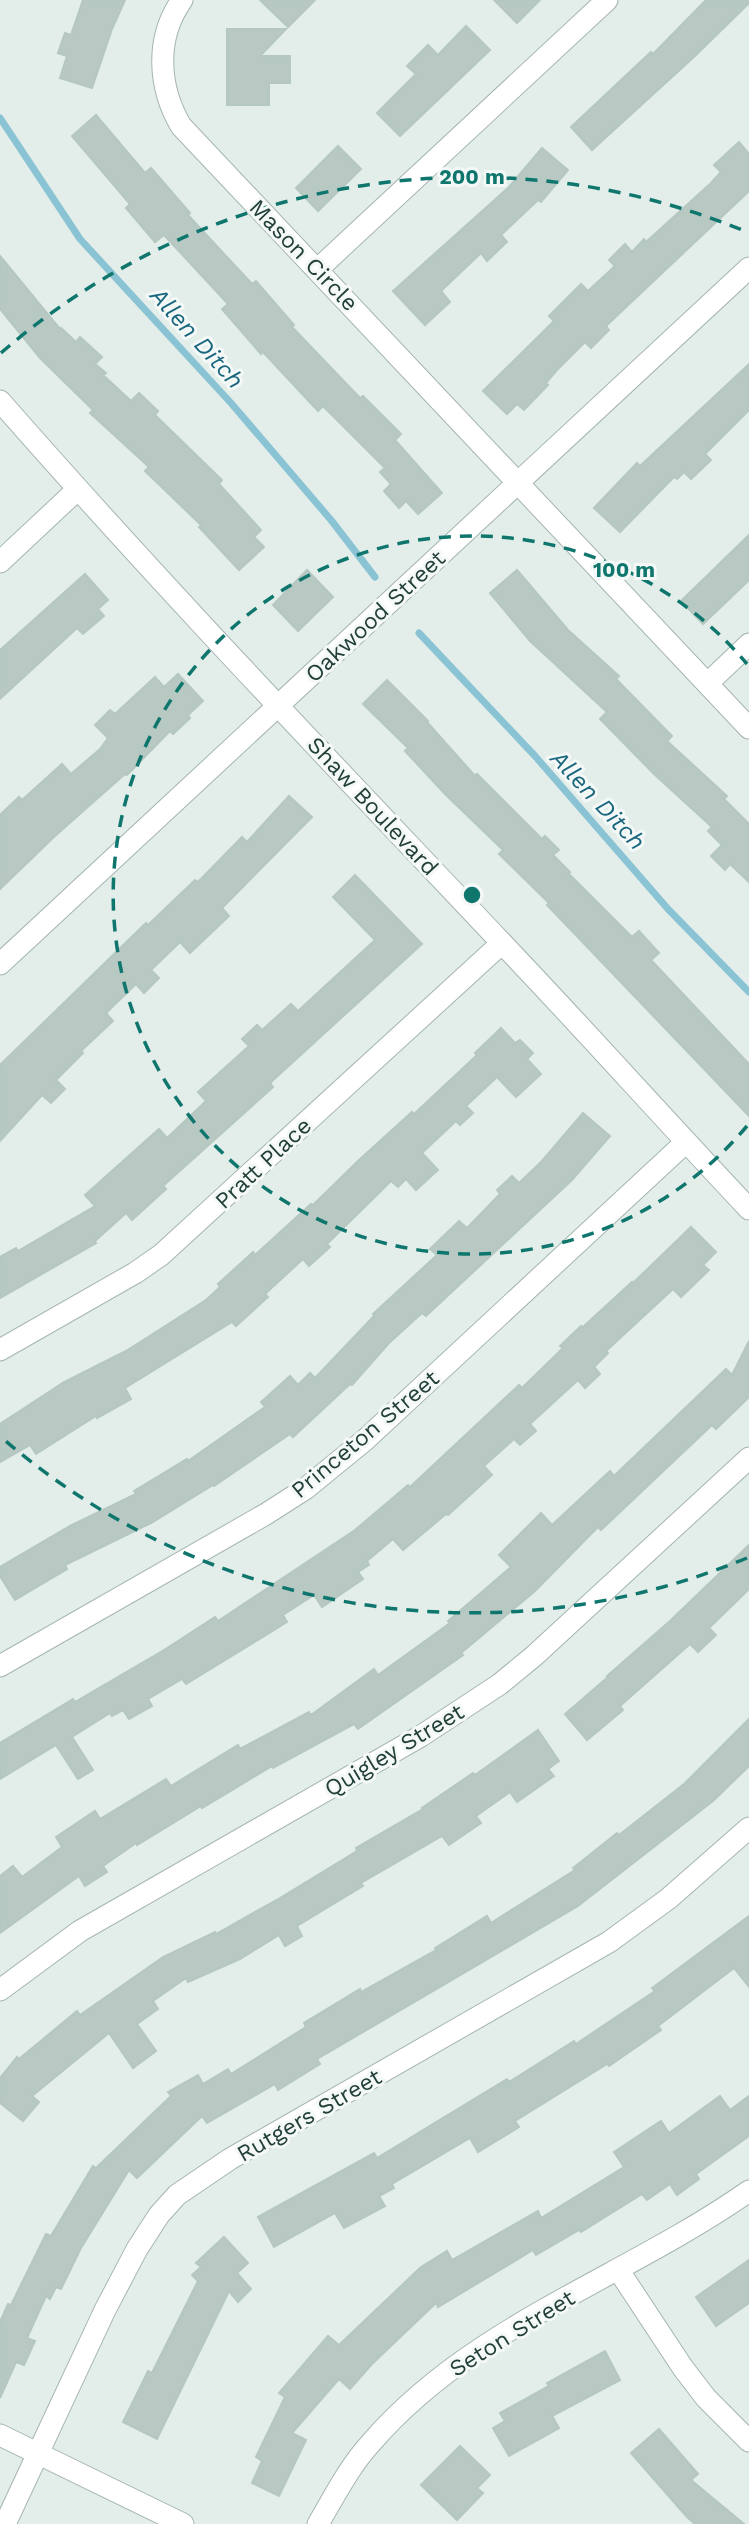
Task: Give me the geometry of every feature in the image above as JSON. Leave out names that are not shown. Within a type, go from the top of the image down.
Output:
[{"type":"street","name":"Mason Circle","points":[[182,0],[169,24],[162,66],[169,106],[181,126],[749,727]]},
{"type":"street","points":[[317,269],[607,0]]},
{"type":"street","name":"Oakwood Street","points":[[0,964],[749,268]]},
{"type":"street","name":"Shaw Boulevard","points":[[0,401],[320,752],[749,1209]]},
{"type":"street","points":[[0,562],[78,489]]},
{"type":"street","points":[[708,683],[749,644]]},
{"type":"street","name":"Pratt Place","points":[[0,1350],[135,1273],[161,1255],[502,943]]},
{"type":"street","name":"Princeton Street","points":[[0,1666],[305,1489],[365,1440],[686,1142]]},
{"type":"street","name":"Quigley Street","points":[[0,1990],[80,1931],[421,1737],[500,1684],[534,1656],[749,1458]]},
{"type":"street","name":"Rutgers Street","points":[[5,2524],[136,2249],[177,2195],[230,2159],[609,1942],[668,1899],[749,1828]]},
{"type":"street","name":"Seton Street","points":[[318,2524],[368,2446],[434,2382],[507,2332],[619,2271],[749,2191]]},
{"type":"street","points":[[619,2271],[683,2368],[706,2398],[749,2441]]},
{"type":"street","points":[[0,2435],[183,2524]]},
{"type":"building","points":[[83,0],[125,0],[92,88],[60,78],[67,56],[58,53],[65,33],[71,35]]},
{"type":"building","points":[[260,0],[315,0],[288,27]]},
{"type":"building","points":[[494,0],[540,0],[517,23]]},
{"type":"building","points":[[706,0],[749,0],[749,3],[592,150],[571,127],[651,52],[653,54]]},
{"type":"building","points":[[466,26],[490,50],[400,136],[377,113],[416,74],[407,66],[428,45],[438,55]]},
{"type":"building","points":[[227,29],[286,29],[260,56],[290,56],[290,83],[269,83],[269,105],[227,105]]},
{"type":"building","points":[[96,115],[145,173],[151,168],[190,213],[188,215],[252,284],[256,281],[294,325],[292,327],[360,398],[363,396],[401,434],[395,440],[442,493],[418,514],[406,501],[399,508],[384,491],[391,484],[380,472],[385,468],[323,406],[318,411],[263,352],[261,354],[222,309],[228,304],[164,235],[155,242],[126,208],[130,204],[72,136]]},
{"type":"building","points":[[739,142],[749,154],[749,191],[606,326],[609,330],[591,348],[585,342],[556,371],[546,383],[548,385],[524,410],[517,404],[507,414],[483,391],[554,321],[549,316],[581,284],[588,291],[615,266],[609,260],[625,244],[632,252],[711,183],[721,172],[714,165]]},
{"type":"building","points":[[338,146],[361,169],[318,211],[296,188]]},
{"type":"building","points":[[542,148],[568,170],[541,202],[538,200],[501,235],[507,242],[487,261],[481,253],[441,291],[450,302],[425,325],[393,291],[509,187]]},
{"type":"building","points":[[0,256],[60,329],[76,342],[80,337],[102,357],[95,364],[106,373],[103,375],[131,401],[139,393],[158,411],[155,415],[222,480],[219,484],[261,530],[254,537],[264,547],[239,570],[199,527],[201,525],[145,471],[149,467],[90,413],[93,410],[40,358],[0,309]]},
{"type":"building","points":[[749,364],[749,410],[705,454],[711,460],[691,479],[684,472],[677,479],[674,477],[620,532],[594,508],[637,463],[640,466]]},
{"type":"building","points":[[749,535],[749,580],[703,624],[681,601]]},
{"type":"building","points":[[307,570],[333,597],[298,631],[273,605]]},
{"type":"building","points":[[517,570],[568,630],[619,676],[616,679],[672,736],[667,741],[727,796],[724,799],[749,824],[749,882],[730,864],[725,870],[711,856],[722,845],[708,831],[712,827],[654,774],[600,719],[607,712],[530,641],[490,593]]},
{"type":"building","points":[[85,574],[108,600],[98,609],[104,616],[83,634],[77,628],[0,699],[0,650]]},
{"type":"building","points":[[178,674],[203,701],[188,715],[190,718],[173,734],[170,731],[127,775],[55,836],[0,889],[0,815],[19,797],[22,800],[62,764],[71,774],[100,749],[108,738],[95,725],[110,710],[115,714],[155,677],[164,687]]},
{"type":"building","points":[[387,680],[428,721],[475,776],[477,774],[542,839],[545,836],[559,850],[553,855],[570,872],[568,873],[632,937],[639,931],[659,953],[651,960],[749,1064],[749,1116],[547,905],[549,903],[499,854],[503,850],[445,794],[405,751],[408,748],[363,704]]},
{"type":"building","points":[[289,796],[312,817],[222,908],[229,916],[190,953],[180,942],[151,970],[159,978],[144,993],[136,984],[106,1013],[113,1021],[81,1051],[83,1053],[56,1080],[65,1089],[51,1103],[42,1095],[0,1141],[0,1065],[146,923],[148,925],[195,880],[198,882],[242,837],[247,842]]},
{"type":"building","points":[[355,875],[422,944],[270,1083],[273,1087],[163,1186],[166,1189],[132,1220],[126,1213],[95,1241],[96,1243],[0,1298],[0,1257],[16,1248],[18,1251],[95,1206],[85,1195],[159,1129],[167,1138],[206,1101],[198,1092],[249,1046],[242,1039],[257,1025],[262,1030],[291,1004],[298,1011],[375,940],[333,897]]},
{"type":"building","points":[[501,1028],[515,1043],[520,1040],[533,1053],[527,1059],[541,1074],[516,1097],[497,1077],[466,1106],[473,1113],[460,1125],[456,1121],[422,1153],[438,1170],[416,1190],[406,1179],[398,1187],[391,1181],[327,1244],[330,1247],[309,1266],[303,1259],[265,1294],[268,1297],[236,1326],[232,1322],[125,1388],[131,1399],[97,1418],[96,1416],[36,1454],[30,1445],[0,1462],[0,1424],[64,1382],[126,1351],[206,1300],[220,1287],[218,1284],[253,1252],[255,1255],[412,1112],[414,1114],[477,1055],[475,1053]]},
{"type":"building","points":[[583,1113],[610,1136],[572,1180],[426,1316],[422,1313],[389,1343],[352,1385],[293,1437],[290,1434],[214,1486],[151,1523],[65,1565],[67,1569],[15,1600],[0,1576],[0,1567],[70,1526],[136,1494],[134,1491],[187,1459],[188,1461],[265,1407],[261,1402],[290,1376],[298,1385],[310,1373],[315,1378],[373,1314],[437,1255],[430,1249],[459,1221],[467,1228],[500,1194],[497,1190],[512,1176],[519,1183],[542,1161]]},
{"type":"building","points":[[691,1227],[716,1252],[703,1265],[709,1270],[681,1297],[673,1289],[606,1351],[608,1353],[594,1367],[600,1374],[585,1388],[578,1380],[530,1424],[536,1431],[520,1445],[514,1439],[484,1466],[492,1475],[448,1515],[403,1550],[393,1539],[367,1561],[369,1565],[358,1572],[363,1579],[322,1607],[314,1595],[283,1615],[287,1622],[186,1684],[182,1679],[148,1699],[152,1706],[129,1719],[123,1710],[112,1716],[110,1713],[72,1737],[93,1770],[78,1779],[56,1745],[0,1779],[0,1743],[73,1699],[75,1702],[164,1650],[215,1617],[218,1621],[355,1530],[408,1485],[410,1487],[519,1385],[522,1388],[563,1348],[560,1346],[633,1283]]},
{"type":"building","points":[[749,1341],[749,1397],[716,1429],[712,1425],[601,1530],[598,1527],[535,1591],[461,1653],[463,1655],[358,1729],[354,1724],[273,1768],[272,1766],[137,1845],[136,1843],[103,1866],[107,1872],[85,1886],[79,1876],[0,1933],[0,1876],[13,1866],[22,1877],[62,1847],[56,1837],[95,1811],[100,1819],[166,1779],[171,1786],[238,1745],[240,1749],[309,1712],[311,1715],[374,1669],[378,1675],[450,1623],[448,1621],[511,1567],[499,1555],[541,1513],[552,1525],[610,1471],[614,1476],[726,1369],[732,1375]]},
{"type":"building","points":[[749,1545],[749,1589],[709,1628],[716,1635],[698,1652],[690,1644],[620,1706],[623,1710],[587,1740],[565,1714],[670,1621]]},
{"type":"building","points":[[749,1719],[749,1766],[713,1801],[578,1906],[317,2059],[320,2064],[278,2090],[275,2084],[207,2123],[202,2116],[137,2178],[129,2170],[81,2248],[61,2289],[56,2287],[50,2299],[46,2296],[27,2338],[35,2341],[24,2365],[16,2362],[0,2398],[0,2322],[46,2234],[51,2236],[93,2166],[96,2168],[171,2096],[168,2092],[198,2075],[203,2084],[228,2069],[231,2074],[306,2027],[304,2023],[360,1989],[361,1992],[436,1950],[435,1948],[487,1916],[491,1923],[575,1870],[573,1868],[617,1833],[619,1835],[684,1784]]},
{"type":"building","points":[[538,1730],[559,1761],[548,1769],[554,1776],[517,1802],[510,1792],[476,1816],[481,1823],[449,1845],[442,1836],[361,1883],[363,1886],[297,1926],[302,1936],[285,1946],[279,1935],[240,1959],[188,1982],[186,1978],[153,2001],[158,2009],[137,2024],[156,2051],[133,2068],[109,2033],[32,2096],[39,2102],[23,2121],[0,2103],[0,2078],[17,2057],[19,2059],[77,2011],[80,2015],[163,1957],[215,1932],[216,1934],[280,1898],[357,1851],[356,1848],[423,1809]]},
{"type":"building","points":[[749,1916],[749,1987],[734,1968],[658,2026],[661,2030],[609,2066],[607,2064],[515,2121],[519,2127],[478,2152],[470,2138],[392,2184],[394,2188],[379,2196],[385,2206],[344,2228],[335,2213],[274,2247],[258,2217],[374,2153],[377,2158],[507,2079],[509,2082],[574,2041],[576,2044],[655,1991],[652,1988]]},
{"type":"building","points":[[720,2096],[730,2110],[749,2096],[749,2136],[696,2174],[699,2179],[677,2195],[670,2184],[647,2200],[642,2194],[581,2232],[579,2230],[536,2255],[533,2250],[438,2307],[436,2303],[372,2364],[350,2389],[339,2379],[292,2433],[306,2440],[279,2496],[252,2483],[262,2461],[256,2457],[285,2397],[279,2393],[328,2336],[339,2345],[421,2267],[447,2251],[452,2260],[538,2211],[541,2218],[624,2167],[614,2152],[661,2121],[669,2133]]},
{"type":"building","points":[[224,2237],[248,2263],[237,2273],[251,2289],[238,2302],[229,2291],[157,2439],[123,2422],[148,2371],[152,2373],[198,2281],[192,2275],[201,2267],[196,2263]]},
{"type":"building","points":[[749,2260],[749,2303],[716,2326],[696,2297]]},
{"type":"building","points":[[605,2351],[620,2380],[552,2416],[559,2428],[509,2456],[493,2428],[505,2421],[500,2413]]},
{"type":"building","points":[[659,2429],[698,2474],[691,2480],[744,2524],[695,2524],[687,2517],[631,2453]]},
{"type":"building","points":[[460,2446],[490,2475],[477,2488],[483,2493],[457,2520],[421,2485]]},
{"type":"waterway","name":"Allen Ditch","points":[[0,118],[80,239],[231,403],[331,520],[375,577]]},
{"type":"waterway","name":"Allen Ditch","points":[[419,633],[535,756],[668,909],[749,992]]}]
